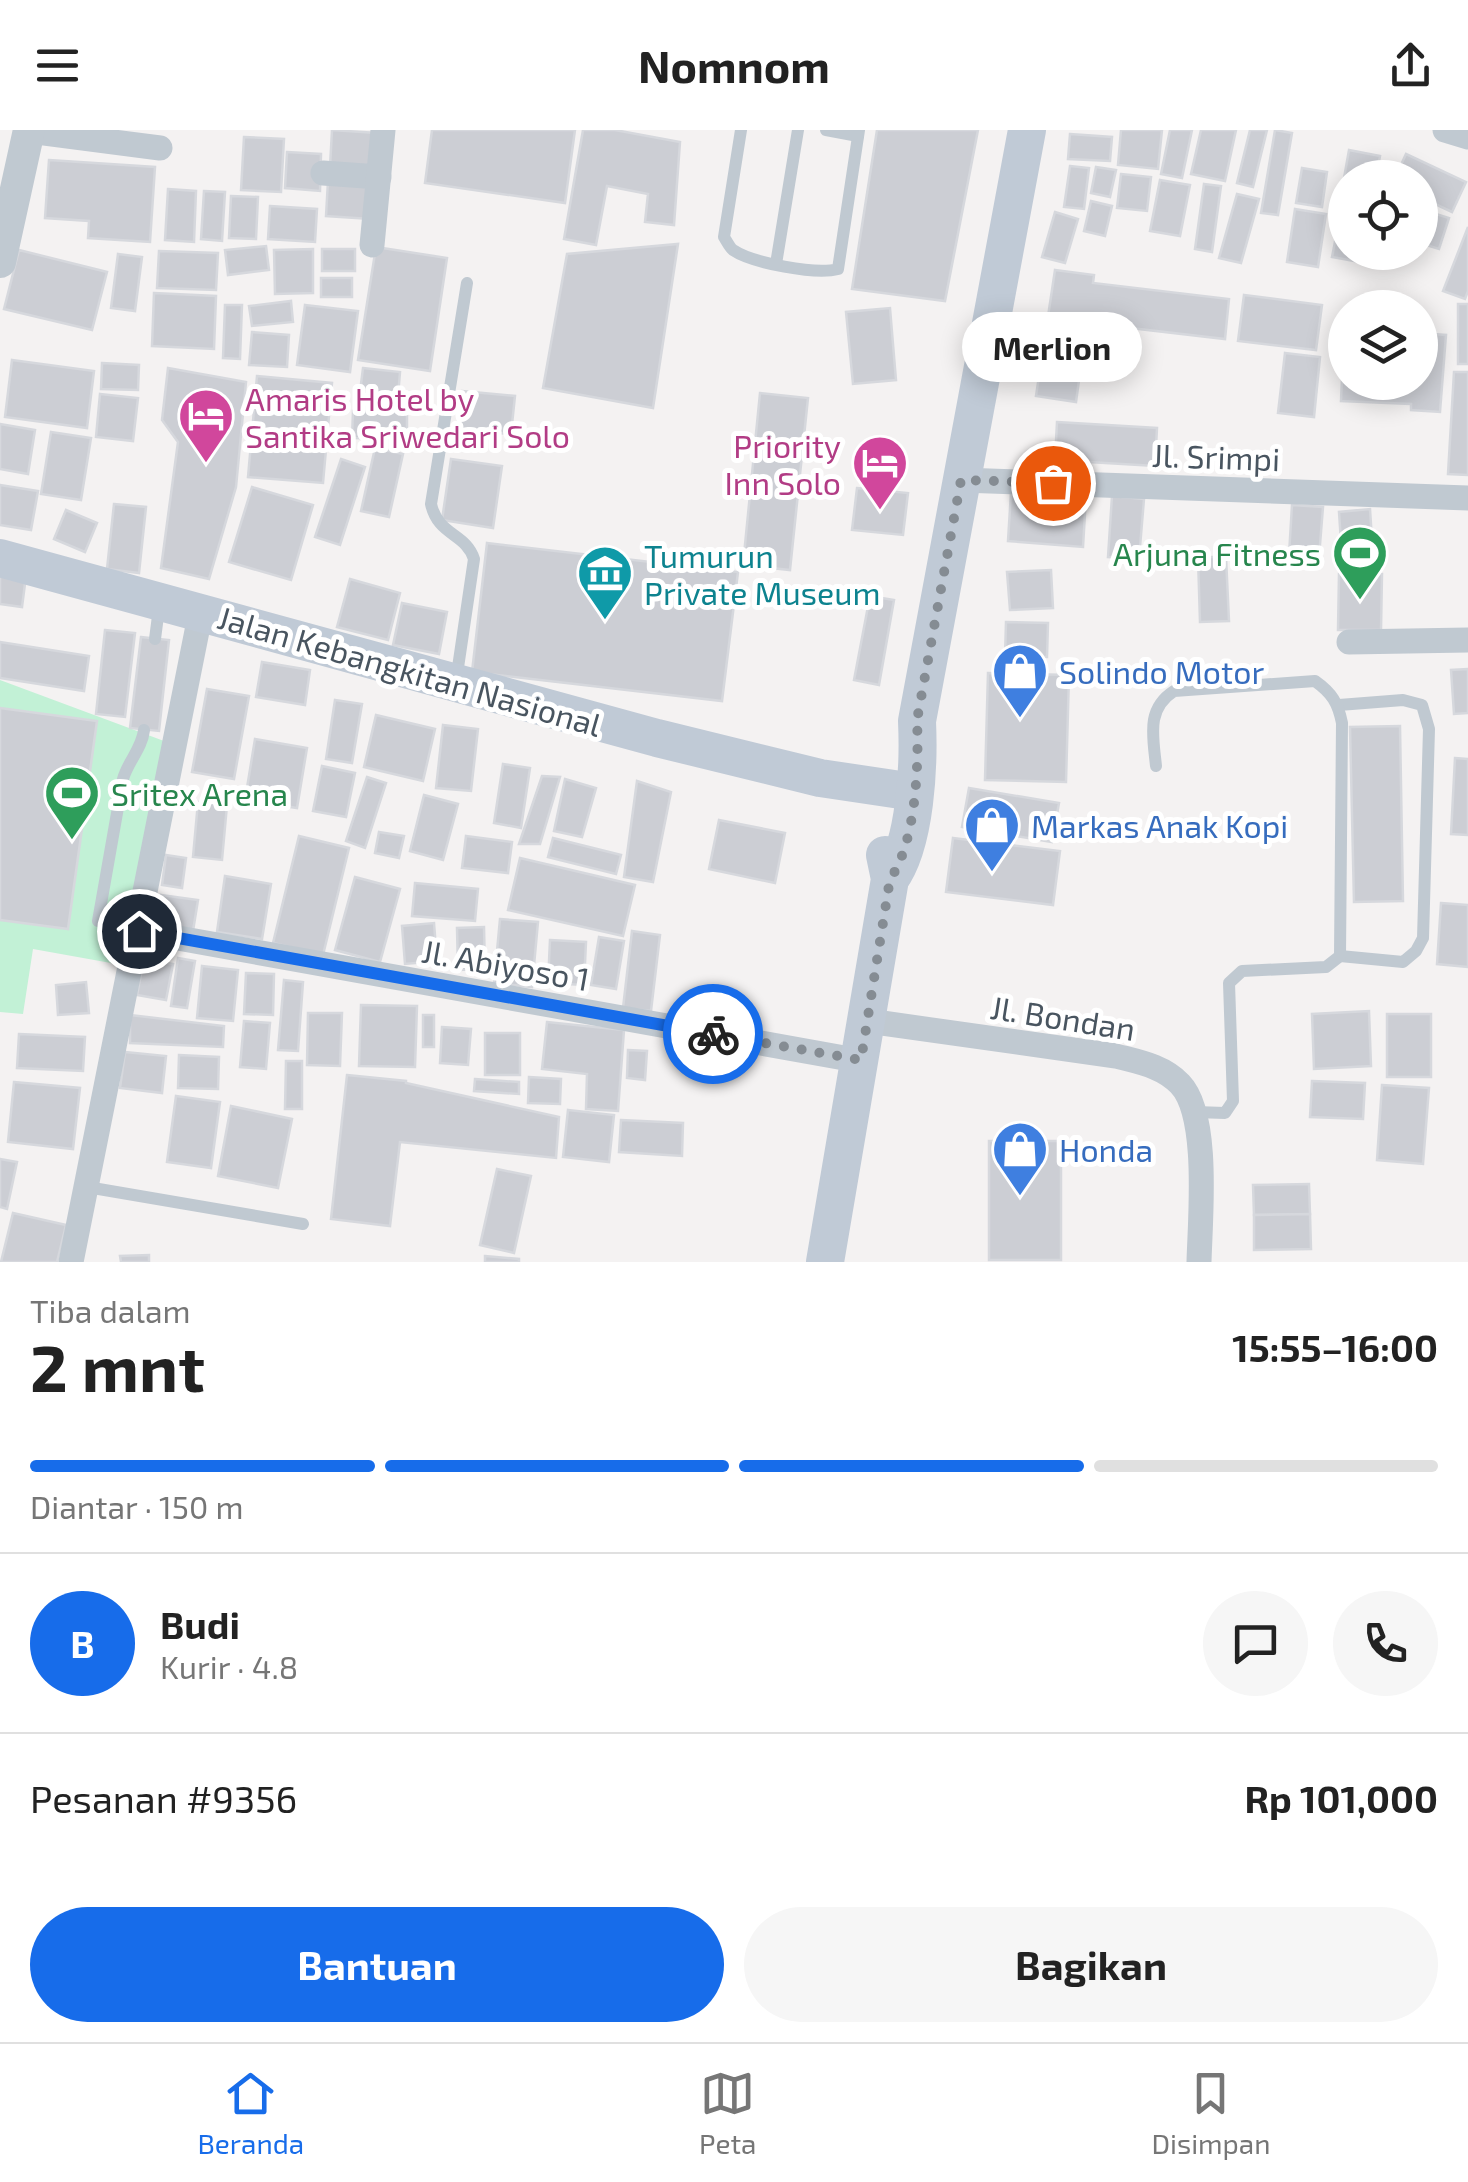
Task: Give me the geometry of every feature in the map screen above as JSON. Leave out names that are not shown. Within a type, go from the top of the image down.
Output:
[{"type":"main road","points":[[825,1262],[890,879],[885,857],[902,798],[902,748],[917,720],[1027,130]]},
{"type":"main road","name":"Jalan Kebangkitan Nasional","points":[[0,558],[456,684],[902,798]]},
{"type":"street","points":[[0,262],[29,130],[160,148]]},
{"type":"street","points":[[372,245],[383,130]]},
{"type":"street","points":[[1445,130],[1468,137]]},
{"type":"street","points":[[322,173],[379,178]]},
{"type":"street","name":"Jl. Srimpi","points":[[961,480],[1468,498]]},
{"type":"street","points":[[71,1262],[201,612]]},
{"type":"street","points":[[1349,642],[1468,640]]},
{"type":"street","name":"Jl. Abiyoso 1","points":[[139,931],[861,1060]]},
{"type":"street","name":"Jl. Bondan","points":[[868,1020],[1116,1056],[1152,1065],[1182,1084],[1195,1112]]},
{"type":"street","points":[[1195,1112],[1199,1262]]},
{"type":"lane","points":[[741,130],[724,237],[732,250],[776,264],[826,273],[838,269],[859,133],[826,130]]},
{"type":"lane","points":[[776,264],[798,130]]},
{"type":"lane","points":[[456,684],[474,559],[466,544],[434,519],[431,504],[467,283]]},
{"type":"lane","points":[[155,639],[160,600]]},
{"type":"lane","points":[[1156,766],[1152,720],[1162,699],[1174,691],[1315,680],[1330,691],[1339,705],[1342,724],[1340,956]]},
{"type":"lane","points":[[1195,1112],[1225,1113],[1233,1102],[1228,983],[1242,971],[1326,968],[1340,956],[1403,962],[1423,938],[1429,729],[1422,705],[1403,700],[1339,705]]},
{"type":"lane","points":[[139,931],[98,921],[122,779],[143,740],[144,730]]},
{"type":"lane","points":[[87,1186],[303,1224]]},
{"type":"green space","name":"Sritex Arena","points":[[0,680],[164,741],[122,965],[33,949],[23,1014],[0,1012]]},
{"type":"building","points":[[332,130],[377,133],[375,170],[330,167]]},
{"type":"building","points":[[432,130],[575,130],[565,203],[425,183]]},
{"type":"building","points":[[583,130],[615,130],[680,142],[674,225],[645,222],[648,194],[607,186],[596,245],[564,239]]},
{"type":"building","points":[[877,130],[978,130],[945,301],[852,289]]},
{"type":"building","points":[[1121,130],[1162,130],[1158,169],[1118,165]]},
{"type":"building","points":[[1170,130],[1192,130],[1182,178],[1161,174]]},
{"type":"building","points":[[1201,130],[1236,130],[1225,181],[1191,174]]},
{"type":"building","points":[[1250,130],[1267,130],[1253,187],[1237,183]]},
{"type":"building","points":[[1275,130],[1292,133],[1278,215],[1261,213]]},
{"type":"building","points":[[1070,134],[1112,137],[1110,161],[1068,159]]},
{"type":"building","points":[[244,137],[284,139],[281,192],[241,190]]},
{"type":"building","points":[[1349,150],[1380,156],[1379,160],[1347,160]]},
{"type":"building","points":[[287,152],[321,154],[320,191],[285,188]]},
{"type":"building","points":[[49,160],[155,167],[150,242],[88,238],[89,221],[45,218]]},
{"type":"building","points":[[1070,166],[1089,168],[1084,209],[1064,207]]},
{"type":"building","points":[[1096,167],[1116,170],[1110,197],[1091,193]]},
{"type":"building","points":[[1302,168],[1327,172],[1322,207],[1296,203]]},
{"type":"building","points":[[1438,169],[1466,182],[1452,212],[1438,205]]},
{"type":"building","points":[[1121,174],[1151,177],[1147,211],[1117,208]]},
{"type":"building","points":[[1160,180],[1190,185],[1180,236],[1150,231]]},
{"type":"building","points":[[328,181],[372,183],[370,219],[326,216]]},
{"type":"building","points":[[1204,184],[1221,186],[1212,252],[1195,249]]},
{"type":"building","points":[[168,189],[196,191],[194,242],[165,240]]},
{"type":"building","points":[[204,191],[225,192],[222,241],[201,239]]},
{"type":"building","points":[[1237,194],[1259,199],[1241,263],[1219,258]]},
{"type":"building","points":[[231,196],[258,197],[256,239],[229,238]]},
{"type":"building","points":[[1091,201],[1112,206],[1105,236],[1084,231]]},
{"type":"building","points":[[270,206],[317,209],[315,242],[268,239]]},
{"type":"building","points":[[1295,209],[1326,214],[1318,267],[1287,262]]},
{"type":"building","points":[[1055,212],[1078,219],[1065,263],[1042,257]]},
{"type":"building","points":[[1438,215],[1449,218],[1438,249]]},
{"type":"building","points":[[1468,227],[1468,291],[1465,299],[1443,291]]},
{"type":"building","points":[[678,244],[653,408],[543,388],[567,254]]},
{"type":"building","points":[[266,246],[269,270],[228,275],[225,250]]},
{"type":"building","points":[[376,247],[447,258],[430,371],[358,360]]},
{"type":"building","points":[[313,249],[313,293],[275,294],[274,250]]},
{"type":"building","points":[[322,249],[355,249],[355,271],[322,271]]},
{"type":"building","points":[[19,250],[107,272],[92,330],[4,309]]},
{"type":"building","points":[[159,251],[218,253],[216,290],[157,288]]},
{"type":"building","points":[[118,254],[142,257],[135,311],[111,308]]},
{"type":"building","points":[[1055,270],[1094,275],[1093,283],[1229,299],[1225,339],[1087,323],[1076,402],[1036,396]]},
{"type":"building","points":[[321,278],[352,278],[352,297],[321,297]]},
{"type":"building","points":[[154,293],[216,296],[214,349],[152,346]]},
{"type":"building","points":[[1244,295],[1322,305],[1316,350],[1238,341]]},
{"type":"building","points":[[291,301],[293,322],[252,326],[249,306]]},
{"type":"building","points":[[1458,304],[1468,304],[1468,364],[1458,364]]},
{"type":"building","points":[[225,305],[242,305],[240,359],[223,358]]},
{"type":"building","points":[[305,305],[358,311],[350,372],[297,365]]},
{"type":"building","points":[[890,308],[896,380],[853,384],[846,312]]},
{"type":"building","points":[[252,332],[289,335],[287,367],[249,365]]},
{"type":"building","points":[[1438,334],[1446,335],[1440,412],[1411,410],[1411,404],[1341,401],[1438,400]]},
{"type":"building","points":[[1285,353],[1320,357],[1314,417],[1278,413]]},
{"type":"building","points":[[12,360],[94,371],[87,428],[5,417]]},
{"type":"building","points":[[102,363],[139,365],[138,390],[101,389]]},
{"type":"building","name":"Amaris Hotel by Santika Sriwedari Solo","points":[[168,368],[246,382],[236,487],[209,579],[161,568],[178,442],[162,420]]},
{"type":"building","points":[[363,368],[400,372],[398,396],[360,392]]},
{"type":"building","points":[[1454,372],[1468,372],[1468,475],[1448,474]]},
{"type":"building","points":[[257,376],[332,383],[323,483],[248,477]]},
{"type":"building","points":[[462,391],[515,396],[511,434],[459,430]]},
{"type":"building","points":[[760,393],[808,398],[790,570],[743,565]]},
{"type":"building","points":[[100,394],[138,398],[133,441],[96,437]]},
{"type":"building","points":[[353,411],[407,412],[407,439],[352,438]]},
{"type":"building","points":[[1057,422],[1157,428],[1155,466],[1055,460]]},
{"type":"building","points":[[0,424],[35,430],[28,474],[0,469]]},
{"type":"building","points":[[51,432],[91,438],[81,500],[41,494]]},
{"type":"building","points":[[375,448],[403,454],[389,517],[361,511]]},
{"type":"building","points":[[341,459],[365,467],[340,545],[315,537]]},
{"type":"building","points":[[451,459],[502,466],[493,528],[442,520]]},
{"type":"building","points":[[0,485],[38,491],[31,530],[0,525]]},
{"type":"building","points":[[252,487],[313,505],[291,580],[229,562]]},
{"type":"building","name":"Priority Inn Solo","points":[[857,488],[908,493],[903,535],[852,530]]},
{"type":"building","points":[[1011,492],[1086,497],[1083,547],[1008,541]]},
{"type":"building","points":[[1112,496],[1144,499],[1139,559],[1108,557]]},
{"type":"building","points":[[114,504],[146,507],[139,573],[107,569]]},
{"type":"building","points":[[1292,505],[1323,507],[1319,557],[1289,555]]},
{"type":"building","points":[[1370,509],[1372,540],[1341,542],[1339,512]]},
{"type":"building","points":[[66,510],[97,523],[85,552],[54,539]]},
{"type":"building","name":"Tumurun Private Museum","points":[[487,543],[738,572],[722,701],[472,672]]},
{"type":"building","points":[[1198,557],[1226,557],[1229,621],[1200,622]]},
{"type":"building","points":[[1051,570],[1053,608],[1010,610],[1007,572]]},
{"type":"building","points":[[0,573],[26,576],[22,607],[0,604]]},
{"type":"building","name":"Arjuna Fitness","points":[[1339,574],[1382,574],[1381,630],[1338,630]]},
{"type":"building","points":[[350,579],[400,593],[388,640],[337,627]]},
{"type":"building","points":[[870,596],[894,600],[879,685],[854,680]]},
{"type":"building","points":[[402,603],[447,612],[439,654],[393,645]]},
{"type":"building","points":[[1006,622],[1048,623],[1047,657],[1005,657]]},
{"type":"building","points":[[105,630],[135,633],[125,717],[96,714]]},
{"type":"building","points":[[141,637],[169,640],[159,731],[130,728]]},
{"type":"building","points":[[0,642],[89,656],[84,691],[0,678]]},
{"type":"building","points":[[262,662],[310,670],[305,705],[256,697]]},
{"type":"building","points":[[1468,669],[1468,713],[1454,714],[1451,670]]},
{"type":"building","points":[[988,673],[1069,675],[1066,782],[985,780]]},
{"type":"building","points":[[207,689],[249,696],[234,779],[192,772]]},
{"type":"building","points":[[335,700],[362,704],[352,763],[326,759]]},
{"type":"building","points":[[0,708],[97,721],[68,929],[0,920]]},
{"type":"building","points":[[376,715],[435,729],[423,781],[364,767]]},
{"type":"building","points":[[443,725],[478,729],[471,791],[436,788]]},
{"type":"building","points":[[1400,726],[1403,901],[1354,902],[1350,727]]},
{"type":"building","points":[[255,739],[307,748],[297,808],[245,800]]},
{"type":"building","points":[[1455,758],[1468,759],[1468,835],[1451,834]]},
{"type":"building","points":[[503,764],[530,768],[521,828],[494,823]]},
{"type":"building","points":[[322,766],[355,773],[346,817],[313,811]]},
{"type":"building","points":[[542,776],[560,777],[540,844],[519,844]]},
{"type":"building","points":[[367,777],[386,783],[365,848],[346,841]]},
{"type":"building","points":[[565,779],[596,788],[582,837],[554,831]]},
{"type":"building","points":[[637,781],[671,792],[653,882],[624,877]]},
{"type":"building","points":[[969,788],[1059,803],[1052,842],[962,827]]},
{"type":"building","points":[[424,795],[458,804],[443,860],[410,851]]},
{"type":"building","points":[[198,802],[227,805],[222,860],[193,857]]},
{"type":"building","points":[[719,820],[785,833],[775,883],[709,869]]},
{"type":"building","points":[[379,832],[404,836],[399,858],[375,853]]},
{"type":"building","points":[[299,836],[349,848],[323,955],[273,943]]},
{"type":"building","points":[[466,836],[512,842],[508,873],[462,868]]},
{"type":"building","points":[[553,838],[621,855],[616,874],[548,857]]},
{"type":"building","points":[[953,838],[1060,851],[1053,905],[946,892]]},
{"type":"building","points":[[166,855],[186,858],[182,888],[162,885]]},
{"type":"building","points":[[520,858],[635,885],[623,936],[508,910]]},
{"type":"building","points":[[225,876],[271,884],[262,939],[217,932]]},
{"type":"building","points":[[355,877],[400,889],[380,962],[335,950]]},
{"type":"building","points":[[415,883],[478,889],[475,921],[412,916]]},
{"type":"building","points":[[161,895],[198,900],[193,931],[156,924]]},
{"type":"building","points":[[1441,903],[1468,905],[1468,967],[1437,964]]},
{"type":"building","points":[[500,919],[538,922],[532,987],[494,983]]},
{"type":"building","points":[[434,923],[437,961],[405,964],[402,926]]},
{"type":"building","points":[[484,927],[485,969],[458,970],[457,928]]},
{"type":"building","points":[[632,931],[660,935],[651,1011],[623,1008]]},
{"type":"building","points":[[599,937],[624,941],[616,989],[591,985]]},
{"type":"building","points":[[550,940],[586,942],[584,985],[548,983]]},
{"type":"building","points":[[178,958],[195,961],[187,1008],[171,1006]]},
{"type":"building","points":[[144,959],[173,964],[166,1000],[137,995]]},
{"type":"building","points":[[202,966],[238,970],[233,1021],[197,1018]]},
{"type":"building","points":[[246,973],[274,974],[273,1015],[244,1014]]},
{"type":"building","points":[[284,980],[303,982],[298,1051],[278,1050]]},
{"type":"building","points":[[86,982],[89,1013],[58,1015],[56,985]]},
{"type":"building","points":[[361,1005],[417,1006],[415,1067],[359,1066]]},
{"type":"building","points":[[1369,1011],[1371,1066],[1314,1069],[1312,1014]]},
{"type":"building","points":[[308,1013],[342,1013],[340,1066],[307,1065]]},
{"type":"building","points":[[1387,1014],[1431,1014],[1431,1077],[1387,1077]]},
{"type":"building","points":[[130,1015],[224,1026],[223,1047],[130,1043]]},
{"type":"building","points":[[423,1015],[434,1015],[434,1047],[423,1047]]},
{"type":"building","points":[[244,1021],[270,1023],[266,1069],[240,1067]]},
{"type":"building","points":[[547,1022],[624,1030],[618,1111],[586,1109],[587,1074],[542,1069]]},
{"type":"building","points":[[442,1027],[471,1029],[468,1065],[440,1063]]},
{"type":"building","points":[[485,1033],[520,1033],[520,1075],[485,1075]]},
{"type":"building","points":[[19,1034],[85,1037],[83,1071],[17,1068]]},
{"type":"building","points":[[628,1050],[647,1051],[645,1080],[627,1078]]},
{"type":"building","points":[[125,1052],[166,1056],[162,1093],[120,1088]]},
{"type":"building","points":[[179,1055],[219,1057],[218,1089],[178,1088]]},
{"type":"building","points":[[286,1061],[302,1061],[302,1109],[285,1109]]},
{"type":"building","points":[[347,1075],[406,1081],[559,1117],[556,1158],[400,1142],[390,1226],[331,1219]]},
{"type":"building","points":[[529,1077],[561,1079],[560,1104],[528,1103]]},
{"type":"building","points":[[475,1079],[519,1082],[519,1094],[474,1091]]},
{"type":"building","points":[[1312,1081],[1365,1083],[1363,1119],[1310,1117]]},
{"type":"building","points":[[14,1082],[80,1088],[73,1149],[8,1142]]},
{"type":"building","points":[[1382,1085],[1429,1088],[1423,1164],[1377,1160]]},
{"type":"building","points":[[176,1096],[220,1102],[211,1168],[167,1162]]},
{"type":"building","points":[[231,1106],[292,1119],[278,1188],[218,1176]]},
{"type":"building","points":[[568,1110],[614,1115],[609,1162],[563,1157]]},
{"type":"building","points":[[621,1120],[683,1123],[682,1156],[619,1152]]},
{"type":"building","points":[[989,1141],[1061,1141],[1061,1260],[989,1260]]},
{"type":"building","points":[[0,1159],[17,1162],[7,1209],[0,1207]]},
{"type":"building","points":[[497,1169],[531,1176],[514,1253],[480,1245]]},
{"type":"building","points":[[1309,1184],[1310,1214],[1254,1215],[1253,1185]]},
{"type":"building","points":[[13,1213],[66,1225],[57,1262],[1,1262]]},
{"type":"building","points":[[1310,1214],[1311,1249],[1254,1250],[1254,1215]]},
{"type":"building","points":[[149,1255],[149,1262],[121,1262],[120,1256]]},
{"type":"building","points":[[485,1256],[519,1259],[519,1262],[485,1262]]},
{"type":"way so far","points":[[713,1034],[861,1060],[890,879],[902,862],[914,792],[917,720],[961,480],[1053,483]]},
{"type":"place","name":"Amaris Hotel by Santika Sriwedari Solo","points":[[206,465]]},
{"type":"place","name":"Merlion","points":[[1053,483]]},
{"type":"place","name":"Priority Inn Solo","points":[[880,512]]},
{"type":"place","name":"Arjuna Fitness","points":[[1360,602]]},
{"type":"place","name":"Tumurun Private Museum","points":[[605,622]]},
{"type":"place","name":"Solindo Motor","points":[[1020,720]]},
{"type":"place","name":"Sritex Arena","points":[[72,842]]},
{"type":"place","name":"Markas Anak Kopi","points":[[992,874]]},
{"type":"place","name":"Honda","points":[[1020,1198]]},
{"type":"route","points":[[139,931],[713,1034]]}]
